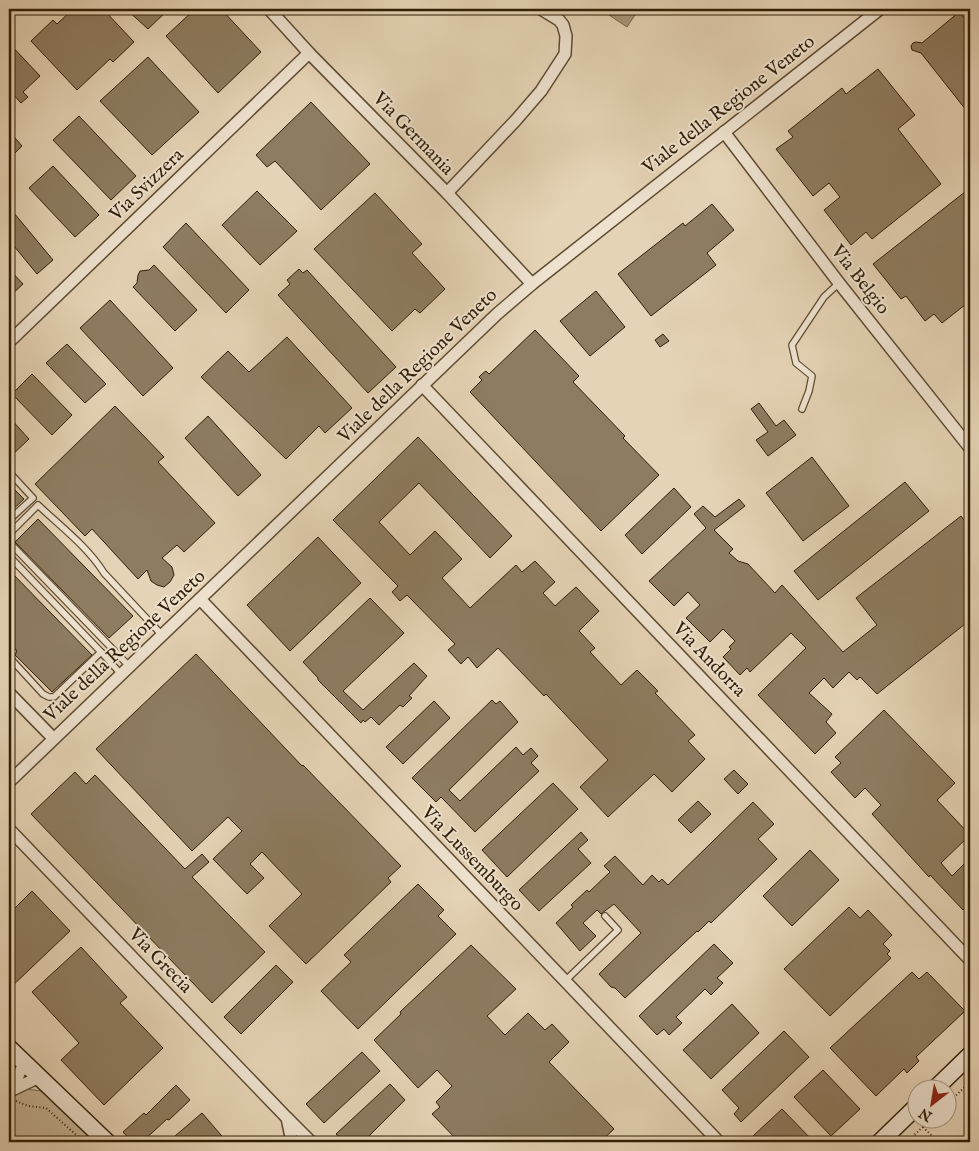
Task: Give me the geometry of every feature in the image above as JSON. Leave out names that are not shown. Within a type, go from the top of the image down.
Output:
[{"type":"main road","points":[[9,1048],[107,1142]]},
{"type":"main road","points":[[946,1078],[970,1055]]},
{"type":"main road","points":[[880,1142],[906,1117]]},
{"type":"street","name":"Via Germania","points":[[269,9],[309,53],[447,193],[532,284]]},
{"type":"street","points":[[447,193],[541,91],[565,54],[566,36],[563,25],[559,20],[541,9]]},
{"type":"street","name":"Viale della Regione Veneto","points":[[9,782],[497,314],[532,284],[880,9]]},
{"type":"street","name":"Via Svizzera","points":[[9,342],[309,53]]},
{"type":"street","name":"Via Belgio","points":[[724,132],[839,283],[970,448]]},
{"type":"street","name":"Via Andorra","points":[[422,386],[970,960]]},
{"type":"street","name":"Via Lussemburgo","points":[[200,599],[719,1142]]},
{"type":"street","points":[[9,694],[53,738]]},
{"type":"street","name":"Via Grecia","points":[[9,829],[311,1142]]},
{"type":"street","points":[[12,1095],[32,1080],[32,1070]]},
{"type":"street","points":[[287,1118],[291,1139]]},
{"type":"lane","points":[[802,409],[812,376],[796,363],[792,345],[824,296],[839,283]]},
{"type":"lane","points":[[9,472],[32,498],[9,520]]},
{"type":"lane","points":[[9,534],[38,505],[78,543],[162,635]]},
{"type":"lane","points":[[9,542],[125,670]]},
{"type":"lane","points":[[9,556],[101,652],[125,670]]},
{"type":"lane","points":[[9,657],[43,694],[54,697],[101,652]]},
{"type":"lane","points":[[565,981],[618,930],[605,916]]},
{"type":"path","points":[[956,1095],[970,1082]]},
{"type":"path","points":[[12,1095],[28,1106],[46,1108],[84,1142]]},
{"type":"path","points":[[907,1142],[922,1128]]},
{"type":"path","points":[[924,1128],[938,1142]]},
{"type":"shaded area","points":[[600,9],[639,9],[627,27]]},
{"type":"shaded area","points":[[23,1089],[43,1091],[98,1142],[9,1142],[9,1101]]},
{"type":"building","points":[[73,9],[103,9],[134,42],[113,62],[110,59],[77,90],[31,41],[53,20],[57,24]]},
{"type":"building","points":[[126,9],[169,9],[148,29]]},
{"type":"building","points":[[195,9],[221,9],[261,52],[218,93],[166,36]]},
{"type":"building","points":[[959,12],[970,25],[970,115],[921,53],[912,50],[911,46],[916,42],[922,43]]},
{"type":"building","points":[[9,43],[40,76],[23,92],[28,97],[21,103],[9,90]]},
{"type":"building","points":[[148,57],[199,112],[152,155],[100,101]]},
{"type":"building","points":[[878,69],[915,115],[898,129],[941,184],[872,239],[866,232],[851,245],[824,210],[840,197],[829,183],[813,196],[776,149],[793,137],[788,131],[842,88],[846,94]]},
{"type":"building","points":[[311,102],[370,164],[321,210],[275,161],[267,167],[256,155]]},
{"type":"building","points":[[79,116],[136,176],[111,200],[53,140]]},
{"type":"building","points":[[9,131],[22,146],[9,159]]},
{"type":"building","points":[[53,166],[99,215],[75,237],[29,188]]},
{"type":"building","points":[[970,188],[970,301],[942,323],[934,314],[925,321],[906,296],[901,299],[873,264]]},
{"type":"building","points":[[257,191],[297,231],[260,265],[222,225]]},
{"type":"building","points":[[375,193],[422,244],[412,253],[445,289],[420,313],[415,309],[392,331],[314,249]]},
{"type":"building","points":[[712,204],[734,230],[707,253],[716,265],[651,316],[618,274],[683,223],[685,226]]},
{"type":"building","points":[[9,207],[53,260],[37,274],[9,240]]},
{"type":"building","points":[[186,223],[249,290],[226,313],[163,247]]},
{"type":"building","points":[[154,265],[197,310],[175,331],[133,287],[137,283],[140,271],[149,270]]},
{"type":"building","points":[[9,269],[23,284],[9,297]]},
{"type":"building","points":[[299,269],[303,273],[307,270],[396,367],[368,393],[278,295],[290,284],[287,280]]},
{"type":"building","points":[[596,291],[625,327],[590,356],[560,321]]},
{"type":"building","points":[[110,300],[173,368],[143,396],[80,328]]},
{"type":"building","points":[[535,330],[579,376],[573,382],[625,436],[623,438],[659,475],[601,531],[470,392],[482,380],[479,377],[482,374],[486,371],[489,374]]},
{"type":"building","points":[[663,334],[669,341],[660,347],[655,340]]},
{"type":"building","points":[[287,337],[352,408],[325,433],[319,426],[286,459],[201,377],[228,351],[249,372]]},
{"type":"building","points":[[67,344],[106,384],[85,403],[46,363]]},
{"type":"building","points":[[32,374],[72,415],[52,435],[12,394]]},
{"type":"building","points":[[759,403],[776,426],[784,420],[796,435],[768,456],[756,440],[768,432],[751,409]]},
{"type":"building","points":[[115,406],[164,457],[158,462],[215,523],[184,552],[177,545],[162,558],[172,567],[174,575],[164,587],[151,581],[147,570],[138,579],[92,529],[85,536],[35,484]]},
{"type":"building","points":[[208,416],[261,475],[238,496],[185,438]]},
{"type":"building","points":[[9,417],[29,439],[9,458]]},
{"type":"building","points":[[418,437],[512,536],[490,558],[419,483],[379,522],[410,555],[435,531],[462,559],[442,578],[470,608],[516,565],[522,572],[535,561],[555,582],[543,593],[555,606],[576,587],[599,611],[579,631],[595,648],[590,652],[621,685],[637,670],[658,691],[655,693],[695,735],[688,741],[705,759],[672,792],[654,774],[608,817],[580,787],[608,760],[546,694],[544,696],[498,648],[477,668],[468,657],[461,664],[448,650],[455,644],[407,595],[400,601],[392,592],[398,586],[333,520]]},
{"type":"building","points":[[812,457],[849,506],[803,541],[766,493]]},
{"type":"building","points":[[905,482],[929,511],[818,600],[794,571]]},
{"type":"building","points":[[9,484],[24,499],[9,513]]},
{"type":"building","points":[[674,488],[691,507],[642,554],[625,535]]},
{"type":"building","points":[[739,499],[745,506],[714,530],[733,549],[729,553],[738,561],[748,564],[775,593],[782,585],[843,652],[877,625],[856,598],[961,516],[970,528],[970,551],[965,555],[970,561],[970,632],[965,624],[877,694],[860,677],[857,680],[849,672],[833,688],[824,678],[809,693],[832,714],[826,722],[836,733],[815,754],[758,695],[806,648],[791,633],[750,672],[747,668],[740,675],[723,657],[731,649],[729,647],[735,641],[723,629],[710,642],[686,618],[700,605],[688,592],[674,606],[649,581],[706,528],[694,514],[703,506],[715,517]]},
{"type":"building","points":[[38,519],[133,616],[109,638],[15,542]]},
{"type":"building","points":[[318,537],[361,583],[290,651],[247,605]]},
{"type":"building","points":[[9,570],[92,655],[52,692],[15,655],[17,651],[9,642]]},
{"type":"building","points":[[370,598],[404,633],[343,691],[363,710],[414,663],[427,676],[409,696],[412,698],[403,707],[400,705],[379,725],[371,717],[365,722],[363,720],[361,723],[318,680],[303,662]]},
{"type":"building","points":[[196,654],[302,766],[401,866],[388,878],[391,882],[306,964],[269,926],[302,894],[262,852],[250,864],[264,878],[247,894],[213,859],[242,831],[228,817],[192,851],[96,749]]},
{"type":"building","points":[[492,700],[496,704],[500,701],[518,722],[449,790],[460,801],[516,747],[523,755],[531,748],[538,756],[531,763],[539,771],[475,832],[441,797],[436,802],[412,778]]},
{"type":"building","points":[[434,701],[450,718],[403,764],[386,747]]},
{"type":"building","points":[[884,710],[955,783],[937,800],[970,835],[941,863],[952,876],[970,858],[970,903],[963,910],[930,875],[929,877],[872,814],[881,805],[865,788],[855,798],[831,772],[841,763],[835,757]]},
{"type":"building","points":[[734,770],[748,784],[738,794],[724,779]]},
{"type":"building","points":[[75,772],[86,784],[95,775],[185,869],[202,854],[209,862],[192,877],[265,952],[212,1003],[31,814]]},
{"type":"building","points":[[553,783],[578,809],[507,877],[482,850]]},
{"type":"building","points":[[698,801],[711,814],[691,833],[678,820]]},
{"type":"building","points":[[753,802],[774,824],[758,839],[777,859],[711,923],[709,921],[697,931],[625,998],[599,974],[641,933],[614,904],[601,914],[597,910],[583,923],[596,936],[580,951],[556,923],[573,907],[571,905],[587,890],[589,892],[610,872],[604,866],[615,856],[643,885],[652,875],[659,882],[662,879],[668,885]]},
{"type":"building","points":[[581,832],[588,840],[578,849],[591,863],[539,911],[519,890]]},
{"type":"building","points":[[810,850],[839,880],[792,926],[763,896]]},
{"type":"building","points":[[418,884],[444,910],[438,916],[456,934],[358,1029],[321,991],[351,962],[344,955]]},
{"type":"building","points":[[32,891],[70,931],[9,989],[9,914]]},
{"type":"building","points":[[849,907],[860,918],[868,910],[892,935],[883,944],[890,951],[887,954],[891,958],[830,1016],[784,969]]},
{"type":"building","points":[[714,944],[733,963],[717,978],[723,983],[711,995],[705,989],[676,1017],[682,1023],[669,1035],[664,1029],[657,1035],[639,1016]]},
{"type":"building","points":[[471,945],[516,989],[487,1016],[505,1035],[528,1013],[545,1030],[552,1024],[569,1042],[549,1062],[614,1129],[600,1142],[459,1142],[432,1114],[440,1107],[436,1102],[452,1086],[437,1070],[418,1088],[374,1040],[401,1014],[400,1012]]},
{"type":"building","points":[[81,947],[127,997],[120,1003],[163,1048],[104,1105],[61,1060],[79,1043],[32,992]]},
{"type":"building","points":[[276,965],[293,982],[241,1034],[224,1017]]},
{"type":"building","points":[[912,972],[919,979],[927,972],[965,1011],[916,1057],[919,1061],[907,1073],[904,1069],[876,1096],[830,1048]]},
{"type":"building","points":[[732,1004],[759,1033],[711,1079],[683,1050]]},
{"type":"building","points":[[784,1031],[809,1057],[741,1122],[734,1114],[739,1108],[722,1090]]},
{"type":"building","points":[[362,1052],[380,1071],[324,1123],[306,1104]]},
{"type":"building","points":[[823,1070],[860,1109],[831,1136],[794,1097]]},
{"type":"building","points":[[390,1084],[405,1100],[363,1142],[345,1142],[336,1134]]},
{"type":"building","points":[[176,1085],[190,1100],[142,1142],[132,1142],[123,1132],[144,1113],[146,1115]]},
{"type":"building","points":[[782,1109],[814,1142],[759,1142],[753,1136]]},
{"type":"building","points":[[202,1113],[227,1142],[195,1142],[192,1138],[187,1142],[168,1142]]}]
